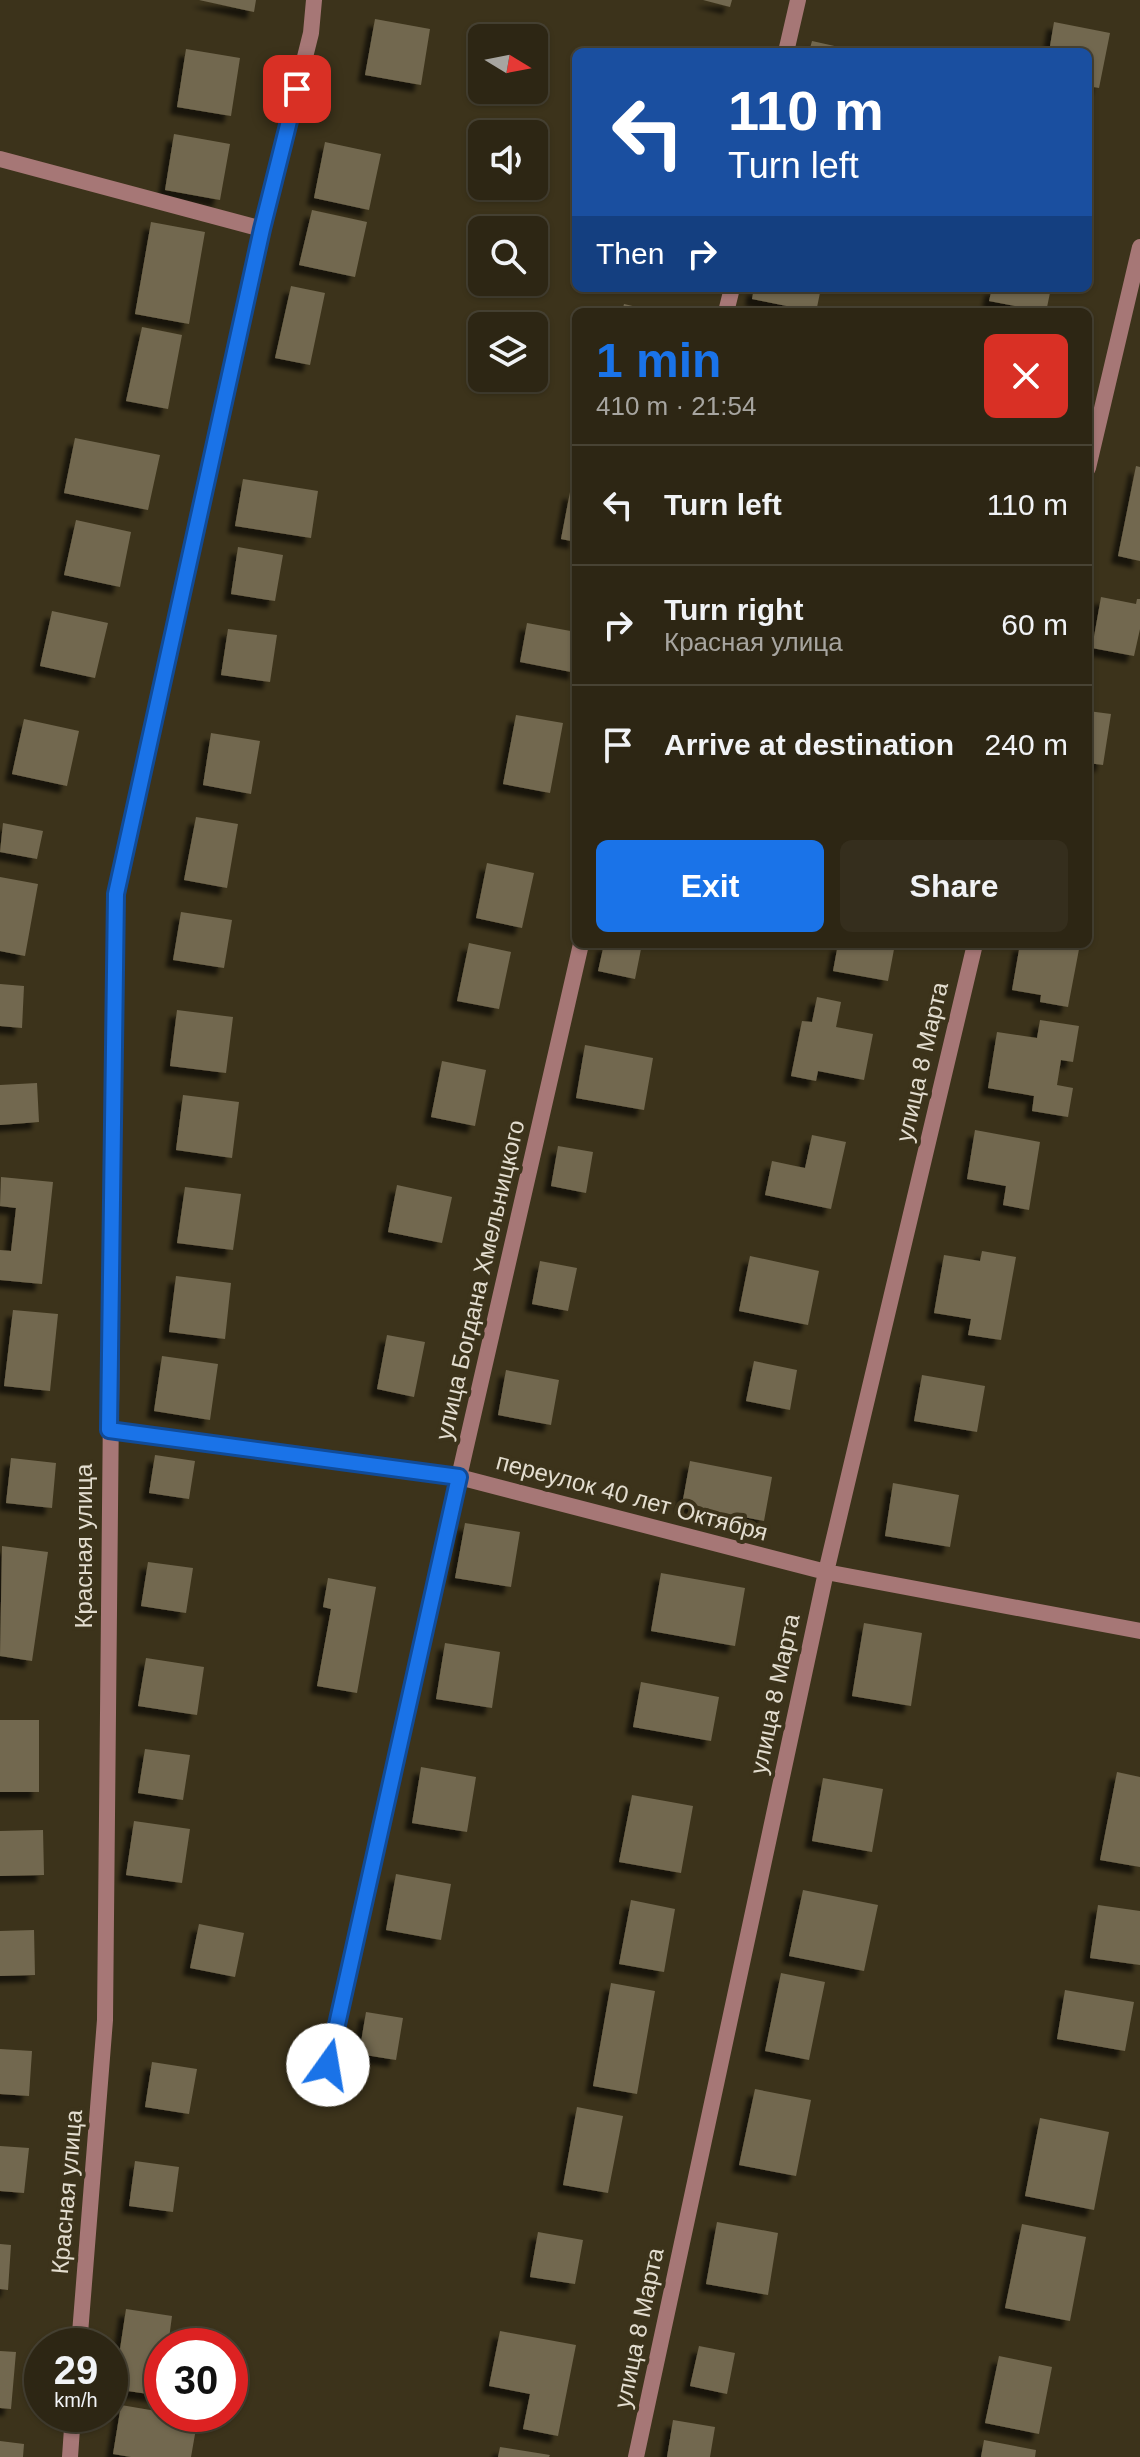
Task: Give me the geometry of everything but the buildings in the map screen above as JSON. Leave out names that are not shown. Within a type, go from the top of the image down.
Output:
[{"type":"street","name":"Красная улица","points":[[80,2328],[105,2020],[116,894],[262,229],[311,33],[314,0]]},
{"type":"street","points":[[787,48],[798,0]]},
{"type":"street","points":[[0,159],[262,229]]},
{"type":"street","points":[[1092,454],[1133,307],[1140,247]]},
{"type":"street","name":"улица Богдана Хмельницкого","points":[[321,2096],[580,948]]},
{"type":"street","name":"улица 8 Марта","points":[[636,2457],[826,1572],[974,948]]},
{"type":"street","name":"переулок 40 лет Октября","points":[[109,1430],[459,1477],[826,1572],[1140,1631]]},
{"type":"street","points":[[70,2457],[72,2432]]},
{"type":"route","points":[[297,89],[262,229],[116,894],[109,1430],[459,1477],[328,2065]]}]
